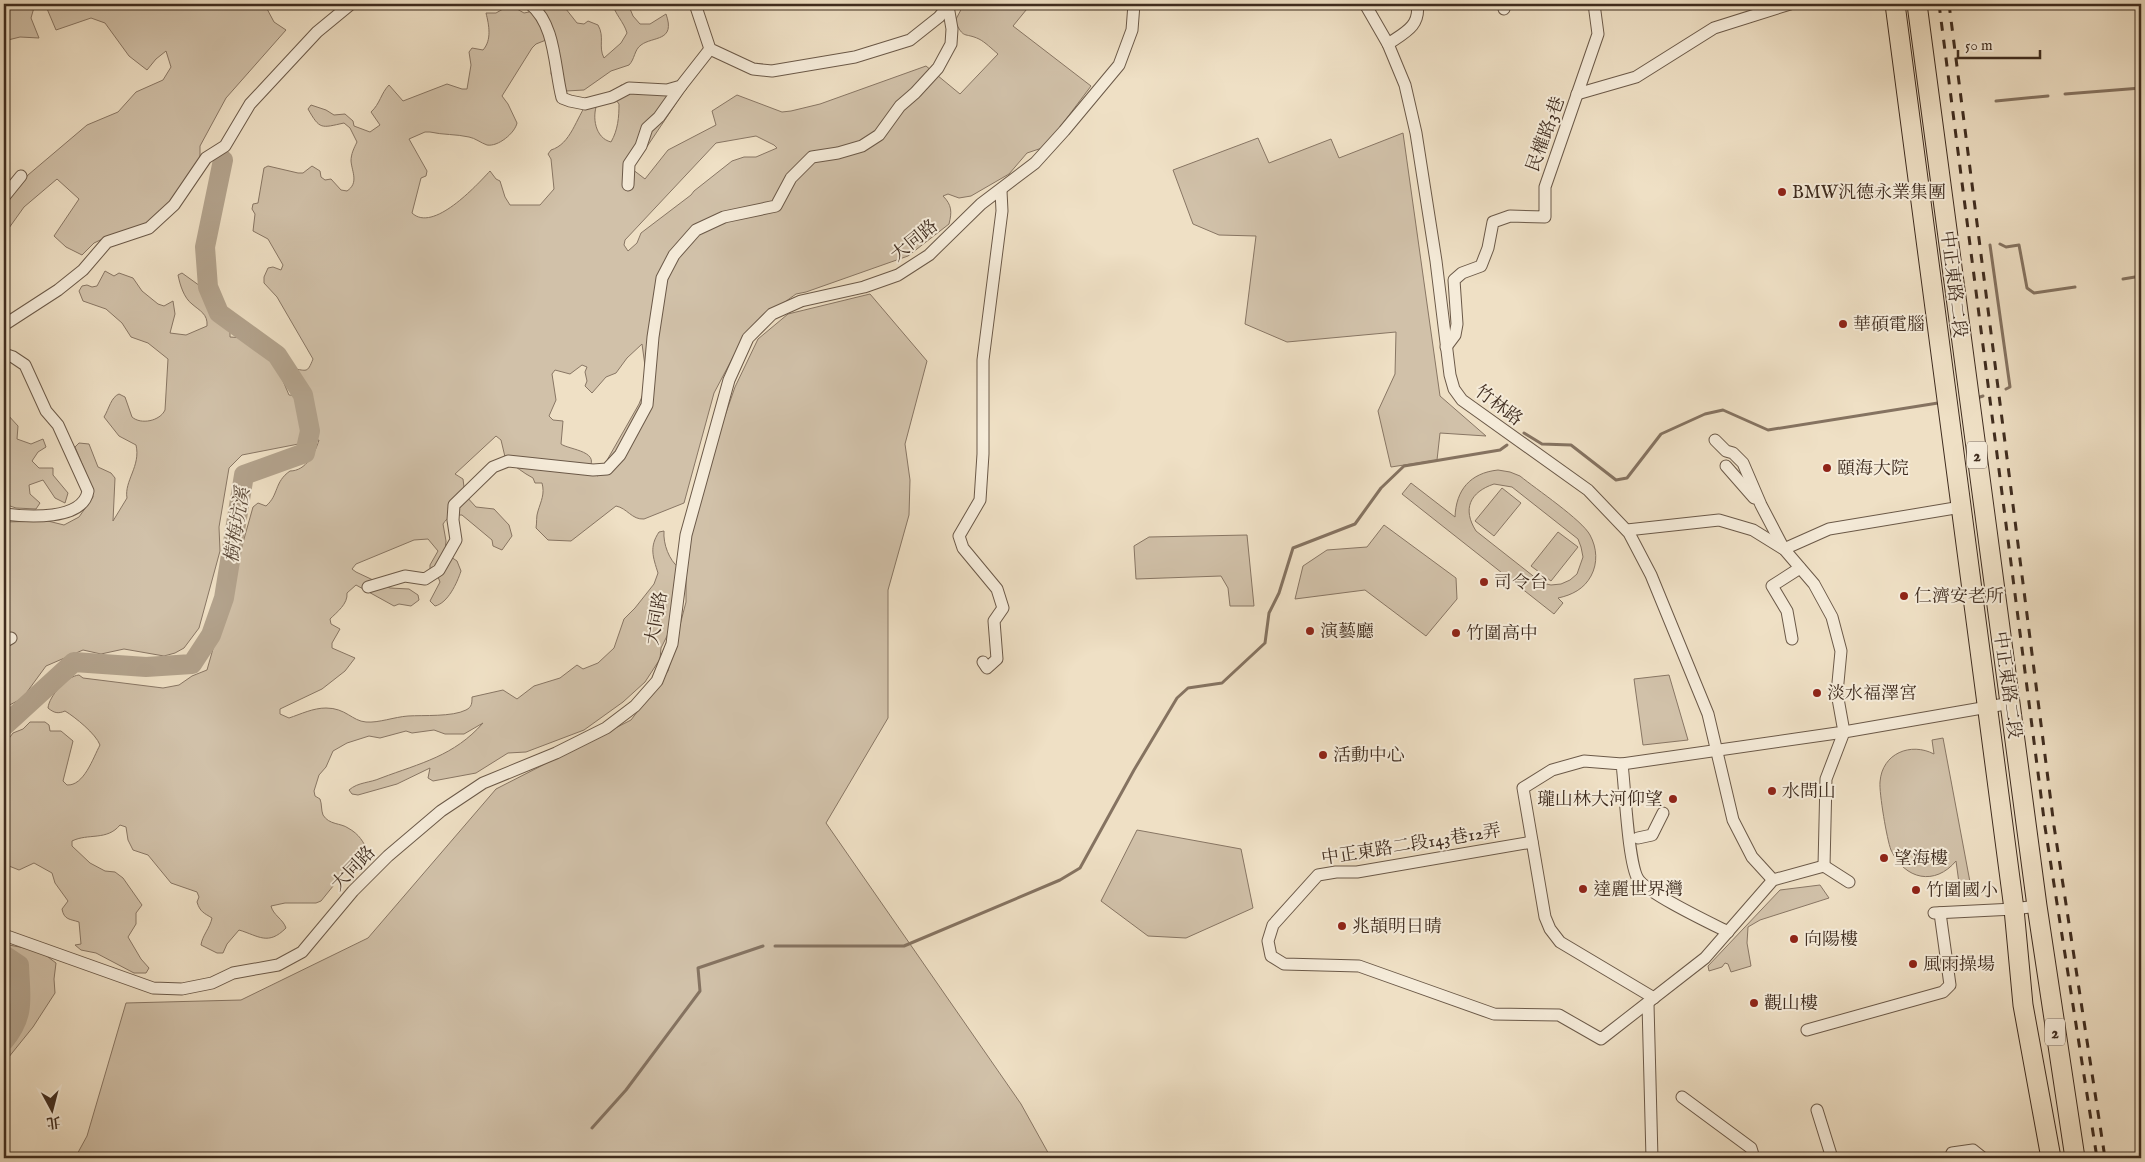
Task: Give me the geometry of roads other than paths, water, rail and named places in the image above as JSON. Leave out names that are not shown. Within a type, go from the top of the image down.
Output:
[{"type":"main road","name":"中正東路二段","points":[[1896,4],[2014,910],[2023,1005],[2051,1158]]},
{"type":"main road","name":"中正東路二段","points":[[1917,4],[2037,906],[2075,1158]]},
{"type":"street","points":[[4,325],[58,290],[82,270],[107,242],[149,228],[174,205],[206,158],[225,146],[250,104],[317,32],[351,4]]},
{"type":"street","points":[[530,4],[540,12],[547,27],[562,98],[570,102],[585,104],[612,97],[629,88],[667,90],[682,86]]},
{"type":"street","points":[[696,4],[710,49],[753,69],[772,71],[854,57],[910,40],[939,17],[949,5]]},
{"type":"street","name":"大同路","points":[[4,937],[7,936],[88,963],[153,988],[182,989],[212,983],[233,974],[278,964],[302,952],[353,891],[388,856],[441,811],[483,783],[556,753],[606,728],[635,706],[657,681],[672,644],[686,535],[729,380],[748,338],[772,314],[779,310],[801,301],[864,287],[898,275],[929,255],[981,204],[1035,163],[1119,65],[1132,30],[1134,4]]},
{"type":"street","name":"竹林路","points":[[1365,4],[1388,44],[1405,85],[1416,133],[1436,261],[1450,375],[1454,389],[1462,400],[1588,490],[1627,530],[1651,575],[1708,714],[1733,820],[1752,857],[1774,880]]},
{"type":"street","points":[[1388,44],[1411,28],[1419,14],[1417,4]]},
{"type":"street","points":[[1577,94],[1598,34],[1594,4]]},
{"type":"street","name":"民權路3巷","points":[[1446,347],[1455,335],[1456,330],[1454,280],[1462,273],[1481,266],[1488,248],[1493,222],[1510,216],[1545,217],[1545,187],[1577,94],[1636,77],[1714,28],[1790,4]]},
{"type":"street","points":[[368,588],[384,581],[405,576],[424,579],[439,570],[456,540],[453,520],[454,505],[493,467],[508,460],[593,470],[607,469],[620,455],[646,405],[653,337],[662,278],[674,254],[696,230],[724,217],[776,206],[792,178],[812,157],[838,153],[862,146],[879,135],[900,106],[916,93],[938,68],[951,44],[952,29],[949,5]]},
{"type":"street","points":[[628,185],[629,164],[641,146],[648,128],[660,117],[710,49]]},
{"type":"street","points":[[4,197],[21,176]]},
{"type":"street","points":[[983,662],[987,668],[997,659],[994,621],[1003,608],[997,588],[963,548],[960,536],[980,500],[983,454],[984,360],[1002,211],[1000,191]]},
{"type":"street","points":[[4,354],[13,356],[25,365],[46,411],[58,425],[88,491],[86,499],[76,509],[58,514],[27,517],[4,514]]},
{"type":"street","points":[[1715,440],[1726,451],[1733,453],[1743,463],[1761,505],[1784,549],[1814,584],[1832,617],[1841,651],[1837,693],[1844,732],[1826,779],[1824,866]]},
{"type":"street","points":[[1726,466],[1761,505]]},
{"type":"street","points":[[1784,549],[1829,529],[1961,506]]},
{"type":"street","points":[[1627,530],[1719,520],[1753,530],[1784,549]]},
{"type":"street","points":[[1792,639],[1787,611],[1772,586],[1800,568]]},
{"type":"street","points":[[1651,1001],[1560,942],[1550,930],[1546,917],[1523,788],[1552,770],[1584,761],[1622,764],[1844,732],[2011,702]]},
{"type":"street","points":[[1622,764],[1633,864],[1639,879],[1652,891],[1728,932]]},
{"type":"street","points":[[1638,838],[1652,835],[1663,813]]},
{"type":"street","name":"中正東路二段143巷12弄","points":[[1532,842],[1357,872],[1336,872],[1318,875],[1273,925],[1268,941],[1270,956],[1284,964],[1359,966],[1494,1014],[1559,1015],[1600,1039],[1651,1001]]},
{"type":"street","points":[[1651,1001],[1705,958],[1774,880],[1824,866],[1849,882]]},
{"type":"street","points":[[1807,1030],[1943,992],[1950,986],[1937,913],[2014,910],[2037,906]]},
{"type":"street","points":[[1651,1001],[1652,1158]]},
{"type":"street","points":[[1682,1097],[1751,1148],[1754,1158]]},
{"type":"street","points":[[1817,1110],[1832,1158]]},
{"type":"street","points":[[1950,1158],[1952,1154],[1973,1150],[1982,1158]]},
{"type":"waterway","points":[[2065,94],[2141,88]]},
{"type":"waterway","points":[[1996,101],[2048,96]]},
{"type":"waterway","name":"樹梅坑溪","points":[[4,726],[74,662],[146,667],[192,664],[211,635],[224,598],[244,475],[305,453],[310,431],[303,395],[277,355],[219,313],[208,287],[205,247],[223,160]]},
{"type":"waterway","points":[[2000,244],[2006,247],[2019,245],[2027,288],[2034,293],[2075,287]]},
{"type":"waterway","points":[[1990,245],[2010,387],[2006,389]]},
{"type":"waterway","points":[[2123,279],[2141,276]]},
{"type":"waterway","points":[[1977,398],[1983,396]]},
{"type":"waterway","points":[[1524,433],[1542,444],[1571,445],[1616,480],[1627,478],[1661,434],[1705,414],[1723,410],[1768,430],[1938,403]]},
{"type":"waterway","points":[[775,946],[904,946],[1060,880],[1080,868],[1134,770],[1177,698],[1188,688],[1222,683],[1265,643],[1269,613],[1279,593],[1293,548],[1355,524],[1381,488],[1404,466],[1500,450],[1507,445]]},
{"type":"waterway","points":[[592,1128],[626,1090],[700,991],[698,968],[763,946]]},
{"type":"waterway","name":"樹梅坑溪","points":[[4,955],[19,965],[20,996],[19,1014],[4,1041]]},
{"type":"railway","points":[[1939,4],[2045,827],[2097,1158]]},
{"type":"railway","points":[[1949,4],[2054,826],[2105,1158]]},
{"type":"place","name":"BMW汎德永業集團","points":[[1782,192]]},
{"type":"place","name":"華碩電腦","points":[[1843,324]]},
{"type":"place","name":"頤海大院","points":[[1827,468]]},
{"type":"place","name":"司令台","points":[[1484,582]]},
{"type":"place","name":"仁濟安老所","points":[[1904,596]]},
{"type":"place","name":"演藝廳","points":[[1310,631]]},
{"type":"place","name":"竹圍高中","points":[[1456,633]]},
{"type":"place","name":"淡水福澤宮","points":[[1817,693]]},
{"type":"place","name":"活動中心","points":[[1323,755]]},
{"type":"place","name":"水問山","points":[[1772,791]]},
{"type":"place","name":"瓏山林大河仰望","points":[[1673,799]]},
{"type":"place","name":"望海樓","points":[[1884,858]]},
{"type":"place","name":"達麗世界灣","points":[[1583,889]]},
{"type":"place","name":"竹圍國小","points":[[1916,890]]},
{"type":"place","name":"兆頡明日晴","points":[[1342,926]]},
{"type":"place","name":"向陽樓","points":[[1794,939]]},
{"type":"place","name":"風雨操場","points":[[1913,964]]},
{"type":"place","name":"觀山樓","points":[[1754,1003]]}]
